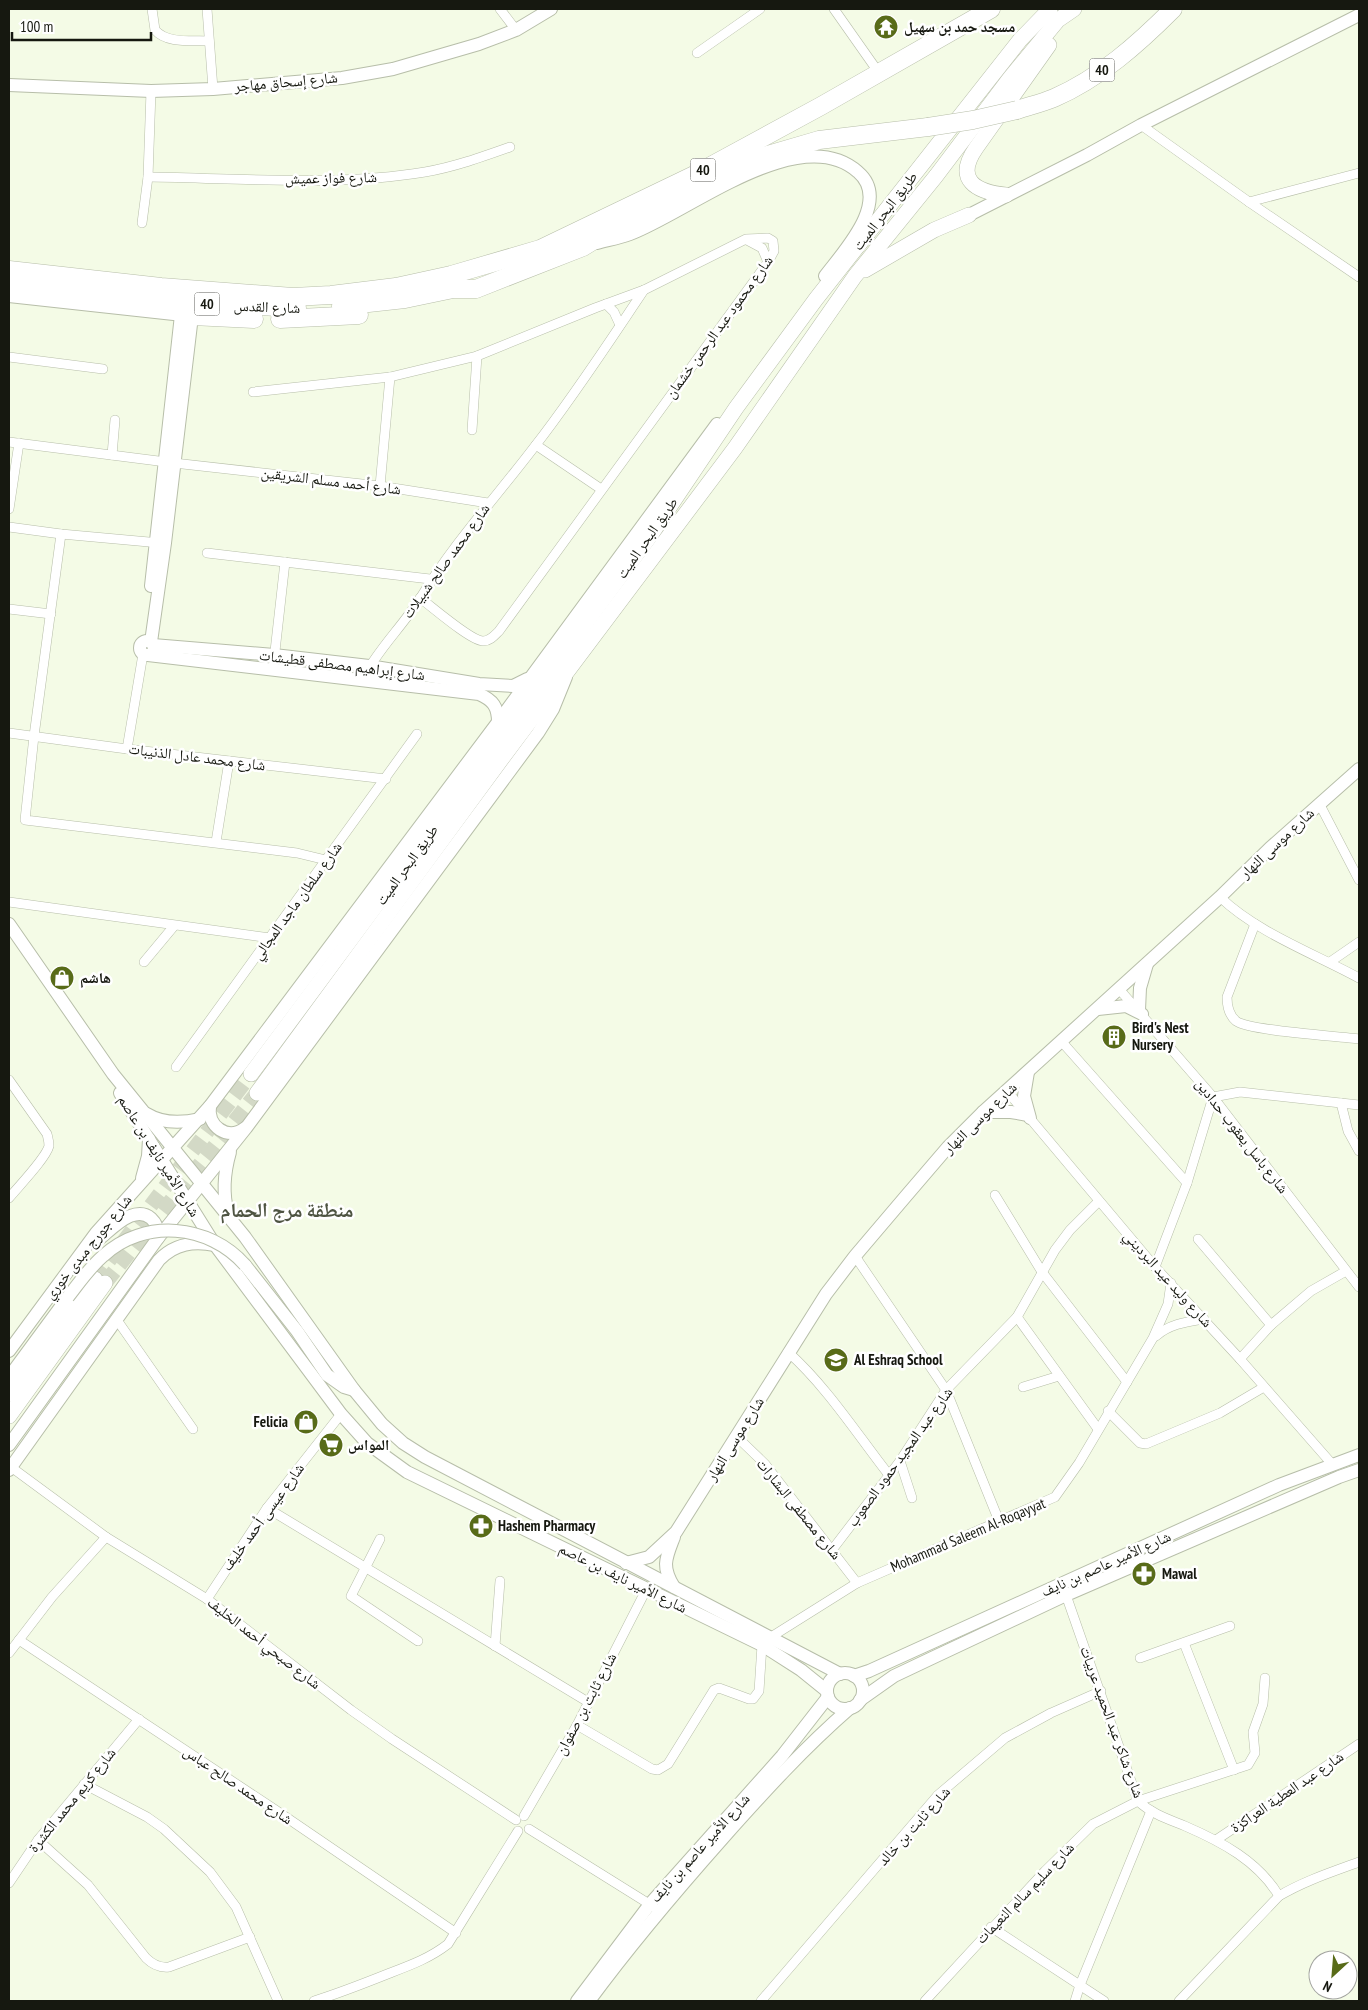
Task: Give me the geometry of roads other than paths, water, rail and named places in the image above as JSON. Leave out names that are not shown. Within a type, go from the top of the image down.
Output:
[{"type":"highway","name":"40","points":[[401,293],[451,275],[540,249],[694,175],[991,9]]},
{"type":"highway","name":"40","points":[[401,293],[476,289],[583,247],[614,228],[703,183],[764,156],[819,140],[973,120],[1017,110],[1053,98],[1102,70],[1139,42],[1173,9]]},
{"type":"highway","name":"شارع القدس","points":[[9,270],[161,287],[293,297],[401,293]]},
{"type":"highway","name":"شارع القدس","points":[[9,284],[167,301],[260,307],[323,307],[401,293]]},
{"type":"highway","points":[[187,316],[271,320],[348,316],[408,308],[464,297],[476,289]]},
{"type":"main road","name":"طريق البحر الميت","points":[[251,1074],[648,539],[736,408],[810,306],[1020,40],[1050,9]]},
{"type":"main road","points":[[257,1093],[735,448],[856,276],[936,176],[1010,78],[1058,20],[1075,9]]},
{"type":"main road","points":[[1006,195],[986,192],[973,185],[966,171],[968,162],[1075,9]]},
{"type":"main road","points":[[933,152],[936,176]]},
{"type":"main road","points":[[856,276],[934,230],[968,215]]},
{"type":"main road","points":[[9,1394],[100,1281],[9,1416]]},
{"type":"street","points":[[152,9],[155,30],[162,36],[170,39],[209,41]]},
{"type":"street","points":[[207,9],[213,89]]},
{"type":"street","points":[[500,9],[516,30]]},
{"type":"street","name":"شارع إسحاق مهاجر","points":[[9,85],[151,91],[213,89],[342,78],[393,69],[454,52],[516,30],[551,9]]},
{"type":"street","points":[[697,53],[760,9]]},
{"type":"street","points":[[834,9],[878,73]]},
{"type":"street","points":[[968,215],[1359,15]]},
{"type":"street","points":[[142,223],[148,177],[151,91]]},
{"type":"street","points":[[1141,125],[1249,202],[1359,276]]},
{"type":"street","name":"شارع فواز عميش","points":[[148,177],[317,180],[393,176],[468,162],[510,147]]},
{"type":"street","name":"طريق البحر الميت","points":[[173,1148],[210,1106],[498,722],[861,227],[867,214],[870,200],[862,175],[854,167],[842,160],[830,157],[801,157],[736,179],[631,234],[583,247]]},
{"type":"street","points":[[1249,202],[1359,173]]},
{"type":"street","name":"شارع محمود عبد الرحمن خشمان","points":[[253,392],[390,377],[477,356],[644,290],[746,240],[768,238],[773,241],[774,251],[768,262],[499,631],[488,641],[480,642],[420,598]]},
{"type":"street","points":[[746,240],[762,248],[768,262]]},
{"type":"street","name":"شارع محمد صالح شبيلات","points":[[362,680],[369,666],[420,598],[430,579],[536,445],[644,290]]},
{"type":"street","points":[[9,296],[187,316],[148,647],[126,749]]},
{"type":"street","points":[[606,304],[614,312],[620,325]]},
{"type":"street","points":[[472,430],[477,356]]},
{"type":"street","points":[[9,357],[103,368]]},
{"type":"street","points":[[380,486],[390,377]]},
{"type":"street","points":[[112,455],[115,420]]},
{"type":"street","name":"شارع أحمد مسلم الشريقين","points":[[9,442],[380,486],[488,504]]},
{"type":"street","points":[[9,509],[19,443]]},
{"type":"street","points":[[536,445],[601,489]]},
{"type":"street","points":[[9,527],[160,543]]},
{"type":"street","points":[[61,534],[34,736],[25,820],[216,842],[297,853],[326,860]]},
{"type":"street","points":[[208,553],[430,579]]},
{"type":"street","points":[[273,669],[285,562]]},
{"type":"street","points":[[9,610],[51,614]]},
{"type":"street","name":"شارع إبراهيم مصطفى قطيشات","points":[[148,647],[274,655],[369,666],[479,684],[503,686],[521,683],[529,678]]},
{"type":"street","name":"شارع إبراهيم مصطفى قطيشات","points":[[148,647],[273,669],[479,694],[488,698],[494,704],[498,713],[498,722]]},
{"type":"street","points":[[9,1445],[158,1238],[246,1128],[538,733],[553,709],[569,670]]},
{"type":"street","name":"شارع محمد عادل الذنيبات","points":[[9,733],[126,749],[386,779]]},
{"type":"street","name":"شارع سلطان ماجد المجالي","points":[[176,1067],[417,734]]},
{"type":"street","points":[[216,842],[229,761]]},
{"type":"street","name":"شارع موسى النهار","points":[[674,1587],[666,1574],[665,1566],[666,1558],[676,1532],[737,1437],[788,1352],[826,1294],[855,1256],[948,1147],[984,1112],[1359,769]]},
{"type":"street","points":[[1319,804],[1359,880]]},
{"type":"street","points":[[1220,897],[1255,924],[1359,978]]},
{"type":"street","points":[[9,902],[270,938]]},
{"type":"street","points":[[9,924],[113,1074]]},
{"type":"street","points":[[1255,924],[1227,997],[1228,1010],[1236,1021],[1242,1025],[1257,1028],[1359,1039]]},
{"type":"street","points":[[144,962],[174,926]]},
{"type":"street","points":[[1330,962],[1359,942]]},
{"type":"street","points":[[1098,1009],[1126,1006],[1140,1012],[1140,988],[1147,964]]},
{"type":"street","name":"شارع باسل يعقوب حدادين","points":[[1118,989],[1213,1097],[1359,1287]]},
{"type":"street","points":[[1062,1042],[1187,1183]]},
{"type":"street","points":[[1028,1072],[1024,1102],[1029,1117]]},
{"type":"street","name":"شارع الأمير نايف بن عاصم","points":[[113,1074],[229,1216],[354,1390],[382,1424],[403,1443],[424,1457],[674,1587],[766,1641],[827,1694]]},
{"type":"street","name":"شارع الأمير نايف بن عاصم","points":[[113,1074],[121,1095],[215,1245],[341,1414],[367,1442],[406,1472],[646,1590],[840,1674]]},
{"type":"street","points":[[9,1080],[47,1134],[49,1146],[44,1156],[9,1198]]},
{"type":"street","name":"شارع وليد عيد البرديني","points":[[1007,1091],[1155,1267],[1240,1359],[1332,1464]]},
{"type":"street","points":[[1155,1267],[1187,1183],[1213,1097],[1225,1093],[1240,1092],[1359,1105]]},
{"type":"street","points":[[1341,1103],[1348,1131],[1359,1152]]},
{"type":"street","points":[[210,1106],[212,1121],[222,1131],[236,1133],[246,1128]]},
{"type":"street","points":[[144,1112],[152,1117],[170,1122],[200,1119]]},
{"type":"street","points":[[984,1112],[1011,1112],[1029,1117]]},
{"type":"street","points":[[138,1185],[147,1164],[149,1138]]},
{"type":"street","points":[[229,1216],[225,1203],[224,1177],[230,1152],[236,1140]]},
{"type":"street","name":"شارع جورج مبدى خوري","points":[[9,1351],[96,1233],[173,1148]]},
{"type":"street","points":[[996,1196],[1042,1272],[1127,1382]]},
{"type":"street","name":"شارع عبد المجيد حمود الصعوب","points":[[832,1550],[900,1461],[946,1390],[1017,1317],[1042,1272],[1070,1230],[1099,1201]]},
{"type":"street","points":[[43,1304],[99,1240],[125,1219],[138,1214],[151,1218],[158,1228],[158,1238]]},
{"type":"street","points":[[9,1377],[68,1297],[103,1255],[122,1241],[134,1236],[175,1230],[206,1237],[228,1249],[245,1264],[297,1331],[327,1375],[339,1385],[354,1390]]},
{"type":"street","points":[[1198,1239],[1271,1324]]},
{"type":"street","points":[[10,1469],[166,1253],[190,1243],[215,1245]]},
{"type":"street","points":[[855,1256],[946,1390],[999,1521]]},
{"type":"street","points":[[1240,1359],[1271,1324],[1311,1292],[1346,1271]]},
{"type":"street","name":"Mohammad Saleem Al-Roqayyat","points":[[766,1641],[857,1583],[1055,1497],[1079,1463],[1108,1411],[1153,1338],[1168,1304],[1171,1283]]},
{"type":"street","points":[[1017,1317],[1098,1429]]},
{"type":"street","name":"Mohammad Saleem Al-Roqayyat","points":[[1153,1338],[1173,1325],[1204,1319]]},
{"type":"street","points":[[117,1320],[193,1428]]},
{"type":"street","points":[[788,1352],[824,1389],[889,1475]]},
{"type":"street","points":[[1023,1387],[1060,1376]]},
{"type":"street","points":[[1108,1411],[1140,1443],[1146,1444],[1220,1413],[1264,1387]]},
{"type":"street","name":"شارع عيسى أحمد خليف","points":[[206,1599],[267,1508],[341,1414]]},
{"type":"street","name":"شارع مصطفى البشارات","points":[[737,1437],[765,1464],[857,1583]]},
{"type":"street","name":"شارع الأمير عاصم بن نايف","points":[[854,1676],[869,1671],[1279,1486],[1359,1455]]},
{"type":"street","points":[[900,1461],[912,1498]]},
{"type":"street","name":"شارع صبحي أحمد الخليف","points":[[10,1469],[106,1537],[206,1599],[351,1710],[415,1755],[520,1818]]},
{"type":"street","name":"شارع الأمير عاصم بن نايف","points":[[588,2001],[654,1907],[798,1756],[858,1700],[894,1676],[1066,1596],[1359,1470]]},
{"type":"street","points":[[267,1508],[588,1702]]},
{"type":"street","name":"شارع موسى النهار","points":[[626,1563],[649,1557],[676,1532]]},
{"type":"street","points":[[9,1653],[52,1597],[106,1537]]},
{"type":"street","points":[[380,1539],[350,1596],[418,1641]]},
{"type":"street","points":[[494,1646],[500,1580]]},
{"type":"street","name":"شارع ثابت بن صفوان","points":[[520,1818],[577,1725],[646,1590]]},
{"type":"street","name":"شارع شاكر عبد الحميد عربيات","points":[[1066,1596],[1138,1801],[1151,1812],[1216,1840],[1238,1854],[1270,1881],[1279,1896]]},
{"type":"street","points":[[1140,1658],[1230,1626]]},
{"type":"street","name":"شارع محمد صالح عباس","points":[[19,1640],[456,1933]]},
{"type":"street","points":[[577,1725],[652,1769],[663,1768],[668,1764],[714,1690],[719,1688],[754,1699],[759,1691],[766,1641]]},
{"type":"street","points":[[1184,1642],[1234,1770]]},
{"type":"street","points":[[840,1674],[854,1676],[860,1681],[858,1700],[839,1708],[832,1704],[827,1694],[830,1680],[840,1674]]},
{"type":"street","name":"شارع سليم سالم النعيمات","points":[[925,2001],[991,1927],[1068,1846],[1093,1824],[1138,1801],[1248,1765],[1254,1757],[1253,1732],[1263,1704],[1265,1678]]},
{"type":"street","name":"شارع ثابت بن خالد","points":[[761,2001],[938,1795],[1005,1738],[1051,1713],[1101,1692]]},
{"type":"street","name":"شارع الأمير عاصم بن نايف","points":[[577,2001],[782,1756],[827,1694]]},
{"type":"street","name":"شارع كريم محمد الكشرة","points":[[9,1883],[38,1840],[139,1719]]},
{"type":"street","name":"شارع عبد العطية العراكزة","points":[[1216,1840],[1359,1744]]},
{"type":"street","points":[[84,1784],[147,1817],[182,1844],[210,1872],[236,1907],[278,2001]]},
{"type":"street","points":[[1075,2001],[1151,1812]]},
{"type":"street","points":[[518,1831],[515,1826],[520,1818],[529,1820],[529,1829]]},
{"type":"street","points":[[529,1829],[654,1907]]},
{"type":"street","points":[[518,1831],[524,1832],[529,1829]]},
{"type":"street","points":[[314,2001],[346,1991],[415,1964],[437,1953],[448,1944],[518,1831]]},
{"type":"street","points":[[38,1840],[88,1885],[146,1958],[155,1965],[169,1966],[250,1936]]},
{"type":"street","points":[[1179,2001],[1279,1896],[1310,1880],[1359,1862]]},
{"type":"street","points":[[991,1927],[1104,2001]]},
{"type":"tunnel","points":[[95,1279],[251,1074]]},
{"type":"tunnel","points":[[105,1283],[257,1093]]},
{"type":"place","name":"مسجد حمد بن سهيل","points":[[886,27]]},
{"type":"place","name":"هاشم","points":[[62,978]]},
{"type":"place","name":"Bird's Nest Nursery","points":[[1114,1037]]},
{"type":"place","name":"Al Eshraq School","points":[[836,1360]]},
{"type":"place","name":"Felicia","points":[[306,1422]]},
{"type":"place","name":"المواس","points":[[331,1445]]},
{"type":"place","name":"Hashem Pharmacy","points":[[481,1526]]},
{"type":"place","name":"Mawal","points":[[1144,1574]]},
{"type":"district","name":"منطقة مرج الحمام","points":[[287,1210]]}]
